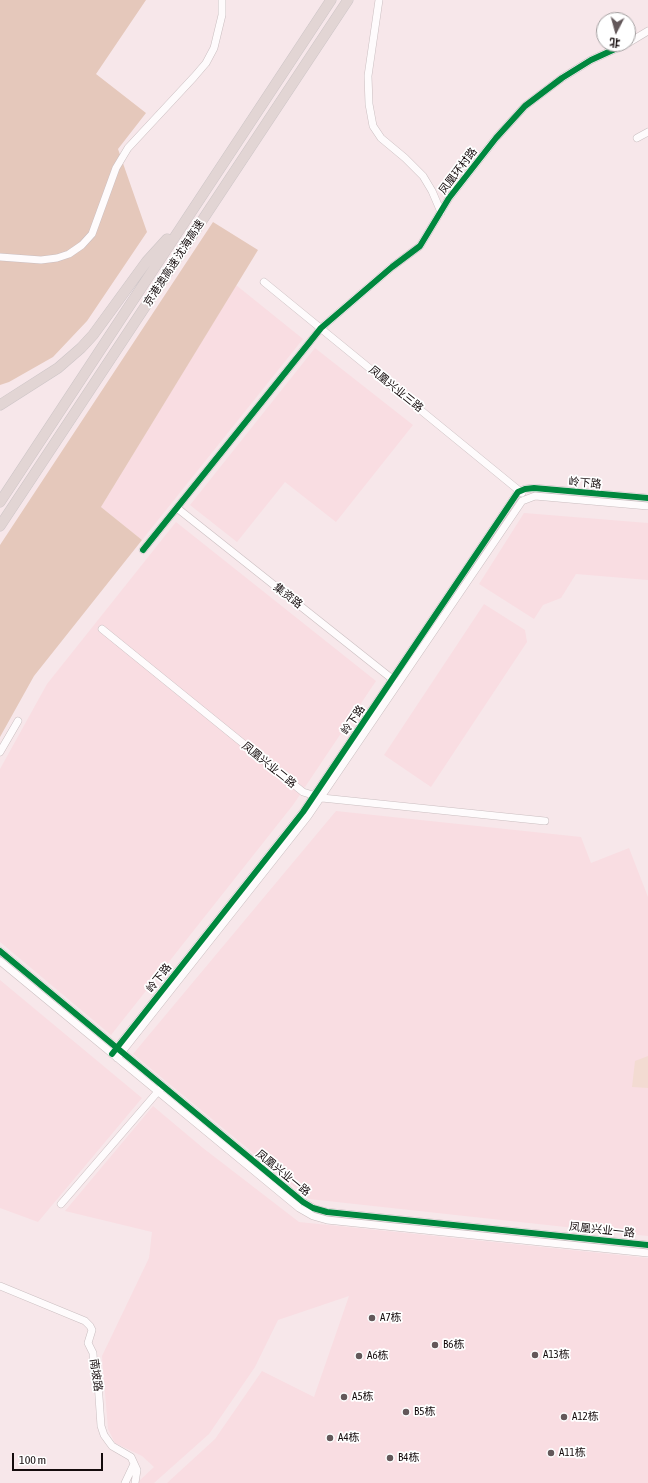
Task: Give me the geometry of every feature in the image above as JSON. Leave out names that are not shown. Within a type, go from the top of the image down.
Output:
[{"type":"highway","name":"京港澳高速 沈海高速","points":[[0,502],[331,0]]},
{"type":"highway","name":"京港澳高速 沈海高速","points":[[0,526],[348,0]]},
{"type":"highway","points":[[0,405],[58,368],[93,335],[147,261],[187,217]]},
{"type":"street","points":[[0,257],[41,260],[57,258],[69,254],[82,246],[92,234],[116,168],[128,148],[206,63],[214,48],[222,15],[222,0]]},
{"type":"street","points":[[379,0],[368,76],[372,126],[381,138],[405,158],[422,176],[432,191],[441,212]]},
{"type":"street","name":"凤凰环村路","points":[[636,38],[648,31]]},
{"type":"street","name":"凤凰环村路","points":[[144,550],[321,328],[392,267],[420,246],[450,198],[496,138],[525,106],[579,67],[610,52]]},
{"type":"street","points":[[637,138],[648,132]]},
{"type":"street","name":"凤凰兴业三路","points":[[264,282],[527,498]]},
{"type":"street","name":"岭下路","points":[[396,681],[509,505],[520,491],[534,488],[648,498]]},
{"type":"street","name":"岭下路","points":[[117,1053],[318,797],[518,505],[527,498],[538,496],[648,506]]},
{"type":"street","name":"集资路","points":[[177,508],[396,681]]},
{"type":"street","name":"凤凰兴业二路","points":[[102,629],[298,789],[318,797],[545,821]]},
{"type":"street","points":[[0,752],[18,721]]},
{"type":"street","name":"凤凰兴业一路","points":[[0,951],[299,1208],[318,1218],[648,1253]]},
{"type":"street","name":"凤凰兴业一路","points":[[0,961],[117,1053]]},
{"type":"street","points":[[61,1204],[160,1089]]},
{"type":"street","name":"凤凰兴业一路","points":[[160,1089],[303,1202],[317,1209],[648,1245]]},
{"type":"street","name":"南坡路","points":[[0,1286],[85,1321],[90,1326],[92,1330],[88,1343],[93,1353],[94,1371],[98,1382],[101,1426],[104,1436],[112,1446],[131,1457],[134,1464]]},
{"type":"street","points":[[125,1483],[134,1464]]},
{"type":"street","points":[[134,1464],[137,1470],[135,1483]]},
{"type":"shaded area","points":[[0,0],[146,0],[96,74],[146,113],[118,149],[147,232],[87,321],[53,357],[9,382],[0,385]]},
{"type":"shaded area","points":[[213,222],[258,250],[101,507],[142,540],[34,676],[0,737],[0,545]]},
{"type":"shaded area","points":[[236,285],[303,339],[142,540],[101,507]]},
{"type":"shaded area","points":[[315,348],[413,425],[336,522],[285,482],[237,542],[190,505]]},
{"type":"shaded area","points":[[524,513],[648,523],[648,580],[576,574],[561,598],[543,605],[534,619],[479,584]]},
{"type":"shaded area","points":[[176,522],[376,681],[293,805],[111,1035],[0,942],[0,769],[47,684]]},
{"type":"shaded area","points":[[484,604],[525,630],[527,642],[431,787],[384,755]]},
{"type":"shaded area","points":[[336,811],[581,837],[591,863],[629,848],[648,897],[648,1236],[309,1199],[133,1054]]},
{"type":"shaded area","points":[[0,980],[142,1098],[38,1222],[0,1208]]},
{"type":"shaded area","points":[[648,1056],[648,1088],[632,1087],[635,1061]]},
{"type":"shaded area","points":[[153,1106],[203,1148],[299,1222],[648,1258],[648,1483],[167,1483],[215,1439],[262,1371],[314,1397],[349,1296],[278,1320],[255,1367],[209,1434],[154,1483],[139,1483],[138,1482],[154,1467],[142,1456],[115,1443],[108,1429],[102,1356],[149,1258],[152,1232],[65,1211]]},
{"type":"cycle path","points":[[143,550],[321,328],[392,267],[420,246],[449,198],[496,138],[525,106],[562,78],[591,60],[608,52]]},
{"type":"cycle path","points":[[112,1054],[303,812],[518,492],[525,489],[534,488],[648,498]]},
{"type":"cycle path","points":[[0,951],[303,1202],[313,1208],[327,1212],[648,1245]]},
{"type":"place","name":"A7栋","points":[[372,1318]]},
{"type":"place","name":"B6栋","points":[[435,1345]]},
{"type":"place","name":"A13栋","points":[[535,1355]]},
{"type":"place","name":"A6栋","points":[[359,1356]]},
{"type":"place","name":"A5栋","points":[[344,1397]]},
{"type":"place","name":"B5栋","points":[[406,1412]]},
{"type":"place","name":"A12栋","points":[[564,1417]]},
{"type":"place","name":"A4栋","points":[[330,1438]]},
{"type":"place","name":"A11栋","points":[[551,1453]]},
{"type":"place","name":"B4栋","points":[[390,1458]]}]
